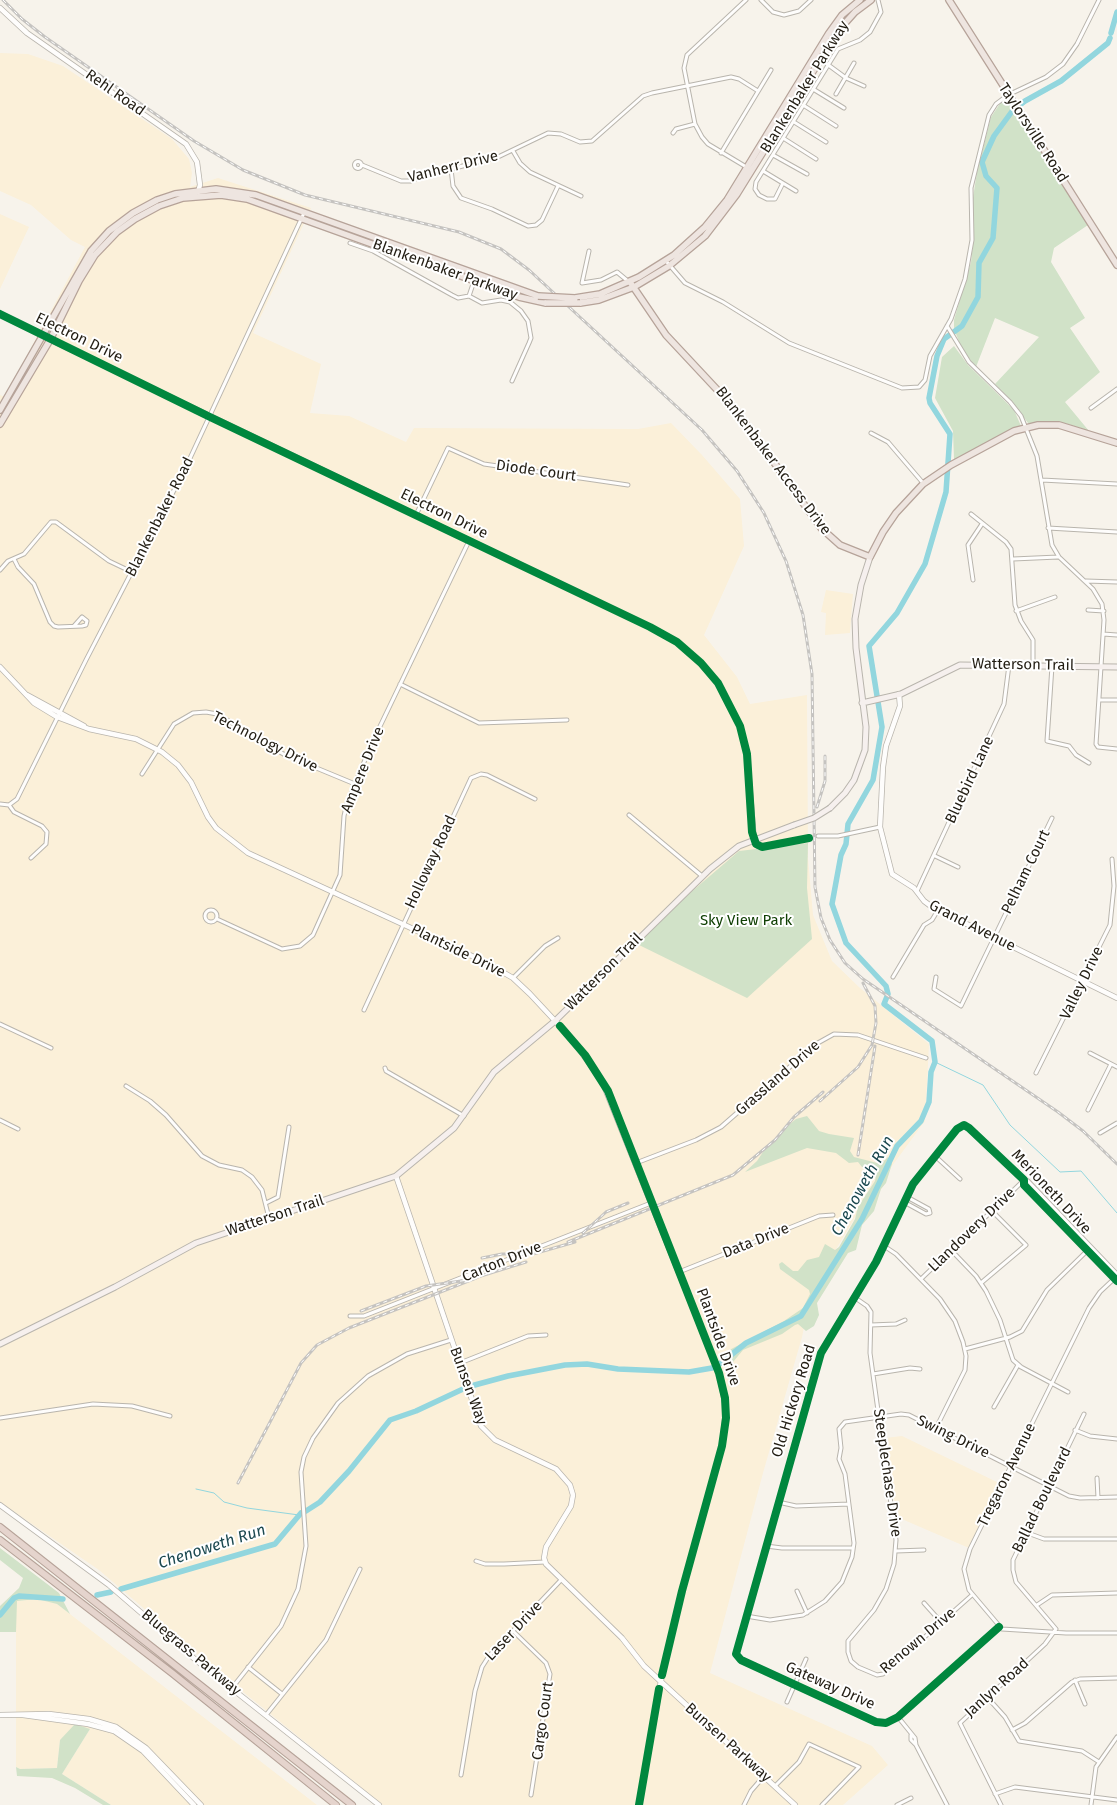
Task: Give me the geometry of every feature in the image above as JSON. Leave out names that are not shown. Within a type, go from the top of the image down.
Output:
[{"type":"highway","points":[[0,1527],[352,1805]]},
{"type":"highway","points":[[0,1540],[172,1673],[336,1805]]},
{"type":"main road","name":"Blankenbaker Parkway","points":[[749,170],[829,33],[842,15],[860,0]]},
{"type":"main road","name":"Blankenbaker Parkway","points":[[475,277],[520,297],[546,304],[580,304],[599,300],[632,284],[667,263],[691,242],[713,218],[749,170],[838,30],[855,12],[871,0]]},
{"type":"main road","name":"Taylorsville Road","points":[[949,0],[1117,265]]},
{"type":"main road","name":"Blankenbaker Parkway","points":[[0,424],[50,340],[84,272],[103,246],[125,226],[147,212],[171,201],[216,189],[243,192],[304,216],[475,277],[538,296],[575,298],[600,294],[632,284]]},
{"type":"main road","name":"Blankenbaker Parkway","points":[[0,410],[83,262],[101,239],[116,224],[142,207],[168,196],[198,193]]},
{"type":"main road","name":"Blankenbaker Access Drive","points":[[632,284],[666,335],[737,411],[821,528],[840,544],[870,557]]},
{"type":"main road","points":[[862,703],[855,619],[861,585],[870,557],[896,513],[923,484],[951,464],[1026,427],[1059,425],[1117,442]]},
{"type":"main road","name":"Watterson Trail","points":[[0,1344],[115,1288],[186,1248],[268,1218],[396,1176],[454,1128],[494,1072],[555,1021],[702,876],[735,849],[814,818],[830,808],[850,787],[863,758],[866,734],[862,703],[899,694],[932,680],[957,666],[1117,667]]},
{"type":"street","points":[[746,0],[687,55],[684,68],[695,124],[708,144],[749,170]]},
{"type":"street","points":[[761,0],[773,12],[784,15],[798,11],[811,0]]},
{"type":"street","points":[[783,183],[774,199],[767,199],[758,195],[755,185],[813,90],[826,64],[838,48],[860,40],[870,32],[881,12],[878,0]]},
{"type":"street","points":[[667,263],[685,282],[723,302],[789,343],[905,389],[915,388],[924,382],[930,356],[947,326],[961,292],[968,268],[972,240],[971,188],[987,122],[994,107],[1008,95],[1046,77],[1062,64],[1077,44],[1099,0]]},
{"type":"street","name":"Rehl Road","points":[[0,8],[27,33],[186,144],[197,162],[200,185],[198,193]]},
{"type":"street","points":[[836,94],[854,63]]},
{"type":"street","points":[[826,64],[846,78],[864,86]]},
{"type":"street","points":[[721,152],[771,70]]},
{"type":"street","name":"Vanherr Drive","points":[[362,164],[395,179],[419,180],[436,170],[451,169],[482,162],[513,151],[548,133],[561,134],[580,142],[592,141],[643,96],[735,77],[758,90]]},
{"type":"street","points":[[813,90],[844,108]]},
{"type":"street","points":[[803,105],[836,126]]},
{"type":"street","points":[[794,122],[826,142]]},
{"type":"street","points":[[673,132],[676,129],[695,124]]},
{"type":"street","points":[[783,138],[816,160]]},
{"type":"street","points":[[513,151],[527,170],[581,196]]},
{"type":"street","points":[[773,155],[807,174]]},
{"type":"street","points":[[451,169],[453,186],[461,198],[492,209],[528,226],[536,226],[542,220],[558,186]]},
{"type":"street","points":[[763,171],[796,191]]},
{"type":"street","name":"Blankenbaker Road","points":[[9,805],[17,799],[210,417],[304,216]]},
{"type":"street","points":[[350,243],[373,251],[458,298],[469,296],[482,303],[501,300],[510,302],[526,318],[531,338],[512,381]]},
{"type":"street","points":[[589,250],[582,283],[601,280],[617,272],[632,284]]},
{"type":"street","points":[[469,296],[475,277]]},
{"type":"street","name":"Electron Drive","points":[[0,314],[50,340],[677,642],[701,663],[723,690],[740,726],[748,763],[754,840]]},
{"type":"street","points":[[947,326],[952,332],[954,340],[973,367],[1015,407],[1026,427],[1037,456],[1052,545],[1059,557],[1086,581],[1102,602],[1104,611],[1097,746],[1117,748]]},
{"type":"street","points":[[1091,408],[1117,389]]},
{"type":"street","points":[[871,433],[888,442],[923,484]]},
{"type":"street","name":"Diode Court","points":[[416,515],[448,448],[484,464],[628,485]]},
{"type":"street","points":[[1042,480],[1117,484]]},
{"type":"street","points":[[971,514],[1008,544],[1013,559],[1016,611],[1033,640],[1033,666]]},
{"type":"street","points":[[0,570],[8,561],[28,549],[51,522],[56,522],[109,561],[132,572]]},
{"type":"street","points":[[973,580],[968,545],[982,524]]},
{"type":"street","points":[[1048,528],[1117,532]]},
{"type":"street","name":"Ampere Drive","points":[[217,919],[276,947],[291,949],[305,943],[313,935],[333,893],[341,869],[345,808],[400,684],[469,541]]},
{"type":"street","points":[[1013,559],[1059,557]]},
{"type":"street","points":[[14,559],[18,567],[34,584],[50,622],[54,626],[74,626]]},
{"type":"street","points":[[1086,581],[1117,582]]},
{"type":"street","points":[[1016,611],[1055,598]]},
{"type":"street","points":[[1088,610],[1104,611]]},
{"type":"street","points":[[1103,634],[1117,635]]},
{"type":"street","name":"Bluebird Lane","points":[[916,891],[935,856],[1004,704],[1008,666]]},
{"type":"street","points":[[1052,666],[1047,741],[1069,746],[1076,755],[1089,763]]},
{"type":"street","name":"Plantside Drive","points":[[0,667],[34,703],[89,729],[136,738],[158,749],[186,774],[201,799],[208,817],[225,836],[256,858],[485,962],[513,978],[584,1054],[602,1081],[719,1373],[726,1408],[723,1439],[681,1594],[660,1681],[639,1805]]},
{"type":"street","points":[[400,684],[479,723],[566,720]]},
{"type":"street","name":"Grand Avenue","points":[[899,694],[900,706],[886,746],[880,827],[892,874],[916,891],[926,903],[938,910],[1117,998]]},
{"type":"street","points":[[1099,700],[1117,700]]},
{"type":"street","name":"Technology Drive","points":[[142,774],[171,728],[179,720],[192,713],[212,712],[285,755],[355,784]]},
{"type":"street","name":"Holloway Road","points":[[364,1010],[471,778],[480,774],[487,775],[535,799]]},
{"type":"street","points":[[0,804],[9,805],[14,812],[42,826],[47,832],[46,844],[31,858]]},
{"type":"street","points":[[629,815],[702,876]]},
{"type":"street","name":"Pelham Court","points":[[936,977],[934,989],[961,1006],[1052,818]]},
{"type":"street","points":[[818,836],[850,834],[880,827]]},
{"type":"street","points":[[754,840],[757,846],[762,847],[809,838]]},
{"type":"street","points":[[935,856],[958,867]]},
{"type":"street","name":"Valley Drive","points":[[1036,1073],[1111,922],[1115,886],[1112,858]]},
{"type":"street","points":[[893,977],[924,925],[932,920],[938,910]]},
{"type":"street","points":[[513,978],[545,946],[558,938]]},
{"type":"street","points":[[0,1024],[51,1048]]},
{"type":"street","name":"Grassland Drive","points":[[636,1163],[696,1140],[720,1127],[816,1044],[834,1034],[858,1035],[926,1058]]},
{"type":"street","points":[[1090,1053],[1117,1067]]},
{"type":"street","points":[[1088,1110],[1111,1064]]},
{"type":"street","points":[[385,1068],[386,1071],[464,1116]]},
{"type":"street","points":[[126,1086],[162,1111],[202,1156],[219,1164],[242,1170],[252,1177],[262,1190],[268,1218]]},
{"type":"street","points":[[0,1120],[18,1129]]},
{"type":"street","points":[[1100,1133],[1117,1123]]},
{"type":"street","name":"Old Hickory Road","points":[[738,1658],[736,1652],[821,1353],[884,1246],[916,1179],[962,1126]]},
{"type":"street","name":"Merioneth Drive","points":[[962,1126],[969,1128],[1024,1180],[1024,1185],[1116,1277]]},
{"type":"street","points":[[266,1203],[278,1197],[289,1127]]},
{"type":"street","points":[[935,1156],[960,1179]]},
{"type":"street","name":"Bunsen Way","points":[[396,1176],[479,1423],[487,1434],[501,1443],[556,1469],[570,1485],[573,1495],[571,1506],[546,1547],[545,1562]]},
{"type":"street","points":[[1024,1180],[1028,1181],[1091,1247],[1116,1277]]},
{"type":"street","name":"Llandovery Drive","points":[[921,1279],[1024,1180]]},
{"type":"street","points":[[904,1202],[926,1214],[930,1213],[929,1208],[907,1197]]},
{"type":"street","name":"Carton Drive","points":[[350,1316],[364,1316],[652,1203]]},
{"type":"street","points":[[981,1283],[1026,1246],[992,1211]]},
{"type":"street","name":"Data Drive","points":[[679,1272],[815,1218],[833,1215]]},
{"type":"street","points":[[884,1246],[896,1254],[921,1279],[948,1311],[959,1331],[965,1349],[964,1372],[936,1428]]},
{"type":"street","points":[[965,1349],[1006,1338],[1024,1329],[1047,1290],[1091,1247]]},
{"type":"street","points":[[951,1250],[981,1283],[997,1311],[1011,1357],[1018,1365],[1068,1392]]},
{"type":"street","name":"Tregaron Avenue","points":[[999,1627],[972,1594],[964,1575],[966,1559],[1094,1300],[1116,1277]]},
{"type":"street","name":"Steeplechase Drive","points":[[854,1297],[870,1308],[870,1353],[894,1511],[896,1551],[890,1578],[883,1595],[874,1610],[848,1641],[849,1658],[855,1665],[861,1668]]},
{"type":"street","points":[[871,1325],[896,1324],[905,1320]]},
{"type":"street","points":[[459,1364],[528,1336],[546,1335]]},
{"type":"street","points":[[232,1688],[281,1626],[298,1589],[306,1546],[301,1472],[304,1456],[313,1438],[338,1403],[368,1376],[406,1354],[451,1340]]},
{"type":"street","points":[[994,1407],[1018,1365]]},
{"type":"street","points":[[873,1374],[910,1368],[920,1370]]},
{"type":"street","points":[[0,1418],[93,1404],[132,1406],[170,1416]]},
{"type":"street","name":"Swing Drive","points":[[849,1504],[845,1474],[839,1459],[841,1448],[839,1429],[841,1424],[907,1414],[1048,1485],[1076,1497],[1117,1497]]},
{"type":"street","name":"Ballad Boulevard","points":[[1054,1633],[1056,1629],[1053,1624],[1018,1585],[1013,1570],[1014,1556],[1084,1414]]},
{"type":"street","points":[[1075,1430],[1090,1436],[1117,1439]]},
{"type":"street","points":[[1097,1478],[1098,1498]]},
{"type":"street","points":[[746,1616],[782,1620],[807,1612],[825,1601],[838,1587],[845,1575],[853,1548],[849,1504],[796,1506],[778,1502]]},
{"type":"street","name":"Bluegrass Parkway","points":[[0,1505],[110,1585],[232,1688],[380,1805]]},
{"type":"street","points":[[1025,1532],[1044,1539],[1117,1539]]},
{"type":"street","points":[[766,1546],[782,1548],[853,1548]]},
{"type":"street","points":[[896,1551],[924,1550]]},
{"type":"street","points":[[476,1561],[494,1564],[545,1562],[561,1580],[622,1638],[644,1666],[660,1681]]},
{"type":"street","points":[[266,1715],[326,1640],[360,1569]]},
{"type":"street","name":"Laser Drive","points":[[461,1775],[478,1676],[490,1656],[561,1580]]},
{"type":"street","points":[[797,1592],[807,1612]]},
{"type":"street","points":[[1037,1605],[1052,1595],[1117,1593]]},
{"type":"street","name":"Renown Drive","points":[[861,1668],[877,1675],[883,1674],[972,1594]]},
{"type":"street","points":[[924,1603],[941,1622]]},
{"type":"street","points":[[947,1805],[916,1744],[911,1740],[911,1735],[898,1718],[999,1627],[1004,1630],[1054,1633],[1117,1633]]},
{"type":"street","name":"Cargo Court","points":[[513,1631],[546,1663],[550,1674],[531,1796]]},
{"type":"street","name":"Janlyn Road","points":[[1001,1805],[960,1725],[963,1719],[1045,1644],[1054,1633]]},
{"type":"street","name":"Gateway Drive","points":[[738,1658],[876,1722],[888,1723],[898,1718]]},
{"type":"street","points":[[787,1702],[806,1659]]},
{"type":"street","points":[[248,1667],[282,1694]]},
{"type":"street","points":[[1012,1730],[1025,1724],[1075,1680],[1117,1678]]},
{"type":"street","points":[[1075,1680],[1085,1704]]},
{"type":"street","name":"Bunsen Parkway","points":[[660,1681],[795,1805]]},
{"type":"street","points":[[987,1697],[1023,1743],[1082,1750],[1099,1762]]},
{"type":"street","points":[[22,1714],[31,1717],[88,1724],[114,1731],[143,1751],[194,1805]]},
{"type":"street","points":[[0,1715],[22,1714],[77,1717],[116,1727],[146,1748],[200,1805]]},
{"type":"street","points":[[1091,1805],[1095,1771],[1099,1762],[1117,1737]]},
{"type":"street","points":[[775,1786],[799,1762],[809,1744],[859,1767],[822,1805]]},
{"type":"street","points":[[744,1805],[751,1791],[764,1776]]},
{"type":"street","points":[[995,1794],[1015,1787],[1117,1800]]},
{"type":"street","points":[[897,1805],[911,1798]]},
{"type":"shaded area","points":[[0,53],[28,54],[63,66],[172,139],[189,159],[192,173],[190,187],[218,178],[311,208],[253,333],[321,364],[310,413],[349,416],[406,442],[414,428],[638,429],[671,423],[740,499],[744,546],[704,635],[737,677],[750,704],[807,695],[808,858],[813,915],[832,961],[860,988],[929,1044],[925,1121],[859,1211],[812,1289],[802,1337],[763,1473],[710,1673],[872,1746],[888,1765],[843,1805],[383,1805],[211,1666],[99,1570],[0,1502],[0,395],[5,397],[85,247],[71,240],[31,205],[0,191]]},
{"type":"shaded area","points":[[0,214],[29,227],[0,289]]},
{"type":"shaded area","points":[[826,590],[853,594],[850,633],[825,635],[826,613],[821,612]]},
{"type":"shaded area","points":[[902,1436],[1001,1484],[969,1548],[897,1517],[885,1438]]},
{"type":"shaded area","points":[[37,1599],[57,1604],[317,1805],[111,1805],[62,1774],[90,1729],[60,1740],[57,1768],[20,1769],[16,1767],[16,1601]]},
{"type":"green space","points":[[1001,102],[1010,105],[1088,225],[1054,248],[1051,262],[1085,318],[1070,328],[1100,372],[1065,402],[1089,431],[1065,423],[1028,423],[1009,398],[995,384],[1039,337],[995,318],[976,367],[962,349],[954,329],[954,320],[971,262],[974,235],[972,204],[977,172],[991,117]]},
{"type":"green space","points":[[954,346],[968,365],[1014,410],[1021,426],[954,460],[953,431],[935,398],[942,357]]},
{"type":"green space","name":"Sky View Park","points":[[808,843],[807,888],[812,939],[747,998],[637,944],[683,899],[739,851]]},
{"type":"green space","points":[[807,1116],[819,1131],[854,1138],[850,1151],[854,1157],[881,1164],[888,1157],[892,1164],[886,1183],[881,1189],[874,1211],[862,1225],[856,1250],[848,1253],[817,1303],[819,1315],[814,1326],[806,1331],[798,1324],[795,1325],[782,1334],[743,1350],[733,1362],[723,1366],[720,1355],[784,1321],[803,1308],[810,1294],[809,1290],[780,1269],[779,1264],[782,1262],[793,1271],[798,1271],[807,1260],[819,1257],[825,1244],[835,1250],[839,1247],[855,1219],[858,1207],[875,1181],[876,1176],[870,1166],[862,1167],[858,1162],[849,1163],[836,1153],[807,1148],[745,1172],[757,1161],[767,1146],[790,1124],[796,1119]]},
{"type":"green space","points":[[0,1548],[59,1593],[70,1614],[57,1604],[37,1599],[17,1601],[16,1632],[0,1632],[0,1606],[19,1588],[23,1578],[0,1560]]},
{"type":"green space","points":[[75,1724],[90,1729],[62,1774],[111,1805],[103,1805],[75,1788],[52,1778],[17,1776],[16,1767],[20,1769],[57,1768],[60,1740]]},
{"type":"waterway","name":"Chenoweth Run","points":[[1111,33],[1117,12]]},
{"type":"waterway","name":"Chenoweth Run","points":[[471,1386],[508,1376],[565,1365],[587,1364],[618,1369],[689,1372],[712,1368],[746,1343],[801,1316],[862,1219],[897,1146],[921,1121],[929,1102],[931,1072],[935,1062],[932,1041],[884,1004],[888,994],[886,986],[846,943],[832,904],[841,855],[846,844],[848,824],[873,780],[882,727],[869,646],[897,613],[925,564],[946,492],[950,434],[930,403],[929,398],[937,356],[944,339],[962,326],[978,297],[979,263],[993,238],[997,188],[986,176],[982,162],[994,136],[1013,110],[1061,81],[1108,43],[1110,38]]},
{"type":"waterway","points":[[935,1062],[983,1085],[1010,1125],[1060,1172],[1081,1171],[1117,1213]]},
{"type":"waterway","name":"Chenoweth Run","points":[[306,1511],[320,1502],[349,1471],[390,1420],[416,1411],[463,1389]]},
{"type":"waterway","points":[[196,1489],[214,1493],[224,1502],[247,1508],[299,1515]]},
{"type":"waterway","name":"Chenoweth Run","points":[[121,1589],[275,1544],[301,1513]]},
{"type":"waterway","name":"Chenoweth Run","points":[[97,1595],[111,1592]]},
{"type":"waterway","name":"Chenoweth Run","points":[[0,1615],[14,1598],[19,1596],[63,1599]]},
{"type":"railway","points":[[3,0],[22,19],[45,37],[194,141],[243,170],[305,195],[459,232],[501,249],[529,270],[702,430],[737,471],[764,513],[786,561],[803,615],[812,674],[815,887],[821,918],[830,940],[845,963],[863,979],[1058,1112],[1083,1131],[1117,1164]]},
{"type":"railway","points":[[817,807],[825,781],[825,756]]},
{"type":"railway","points":[[820,1101],[858,1067],[872,1045],[876,1023],[875,1006],[863,983]]},
{"type":"railway","points":[[858,1155],[875,1046]]},
{"type":"railway","points":[[568,1242],[733,1175],[775,1140],[794,1117],[823,1092]]},
{"type":"railway","points":[[583,1233],[606,1212],[628,1203]]},
{"type":"railway","points":[[482,1258],[502,1254],[533,1254],[575,1242]]},
{"type":"railway","points":[[361,1311],[426,1286],[468,1280],[526,1262]]},
{"type":"railway","points":[[238,1483],[301,1363],[317,1345],[349,1328],[476,1278]]},
{"type":"cycle path","points":[[0,314],[210,417],[650,627],[677,642],[701,663],[718,683],[740,726],[747,754],[752,832],[756,844],[762,847],[809,838]]},
{"type":"cycle path","points":[[560,1026],[585,1055],[608,1091],[719,1373],[725,1398],[726,1418],[722,1446],[682,1591],[662,1675]]},
{"type":"cycle path","points":[[999,1627],[898,1717],[886,1723],[876,1722],[741,1660],[736,1654],[821,1353],[876,1262],[913,1184],[957,1129],[964,1125],[969,1128],[1024,1180],[1024,1185],[1117,1281]]},
{"type":"cycle path","points":[[639,1805],[659,1689]]}]
